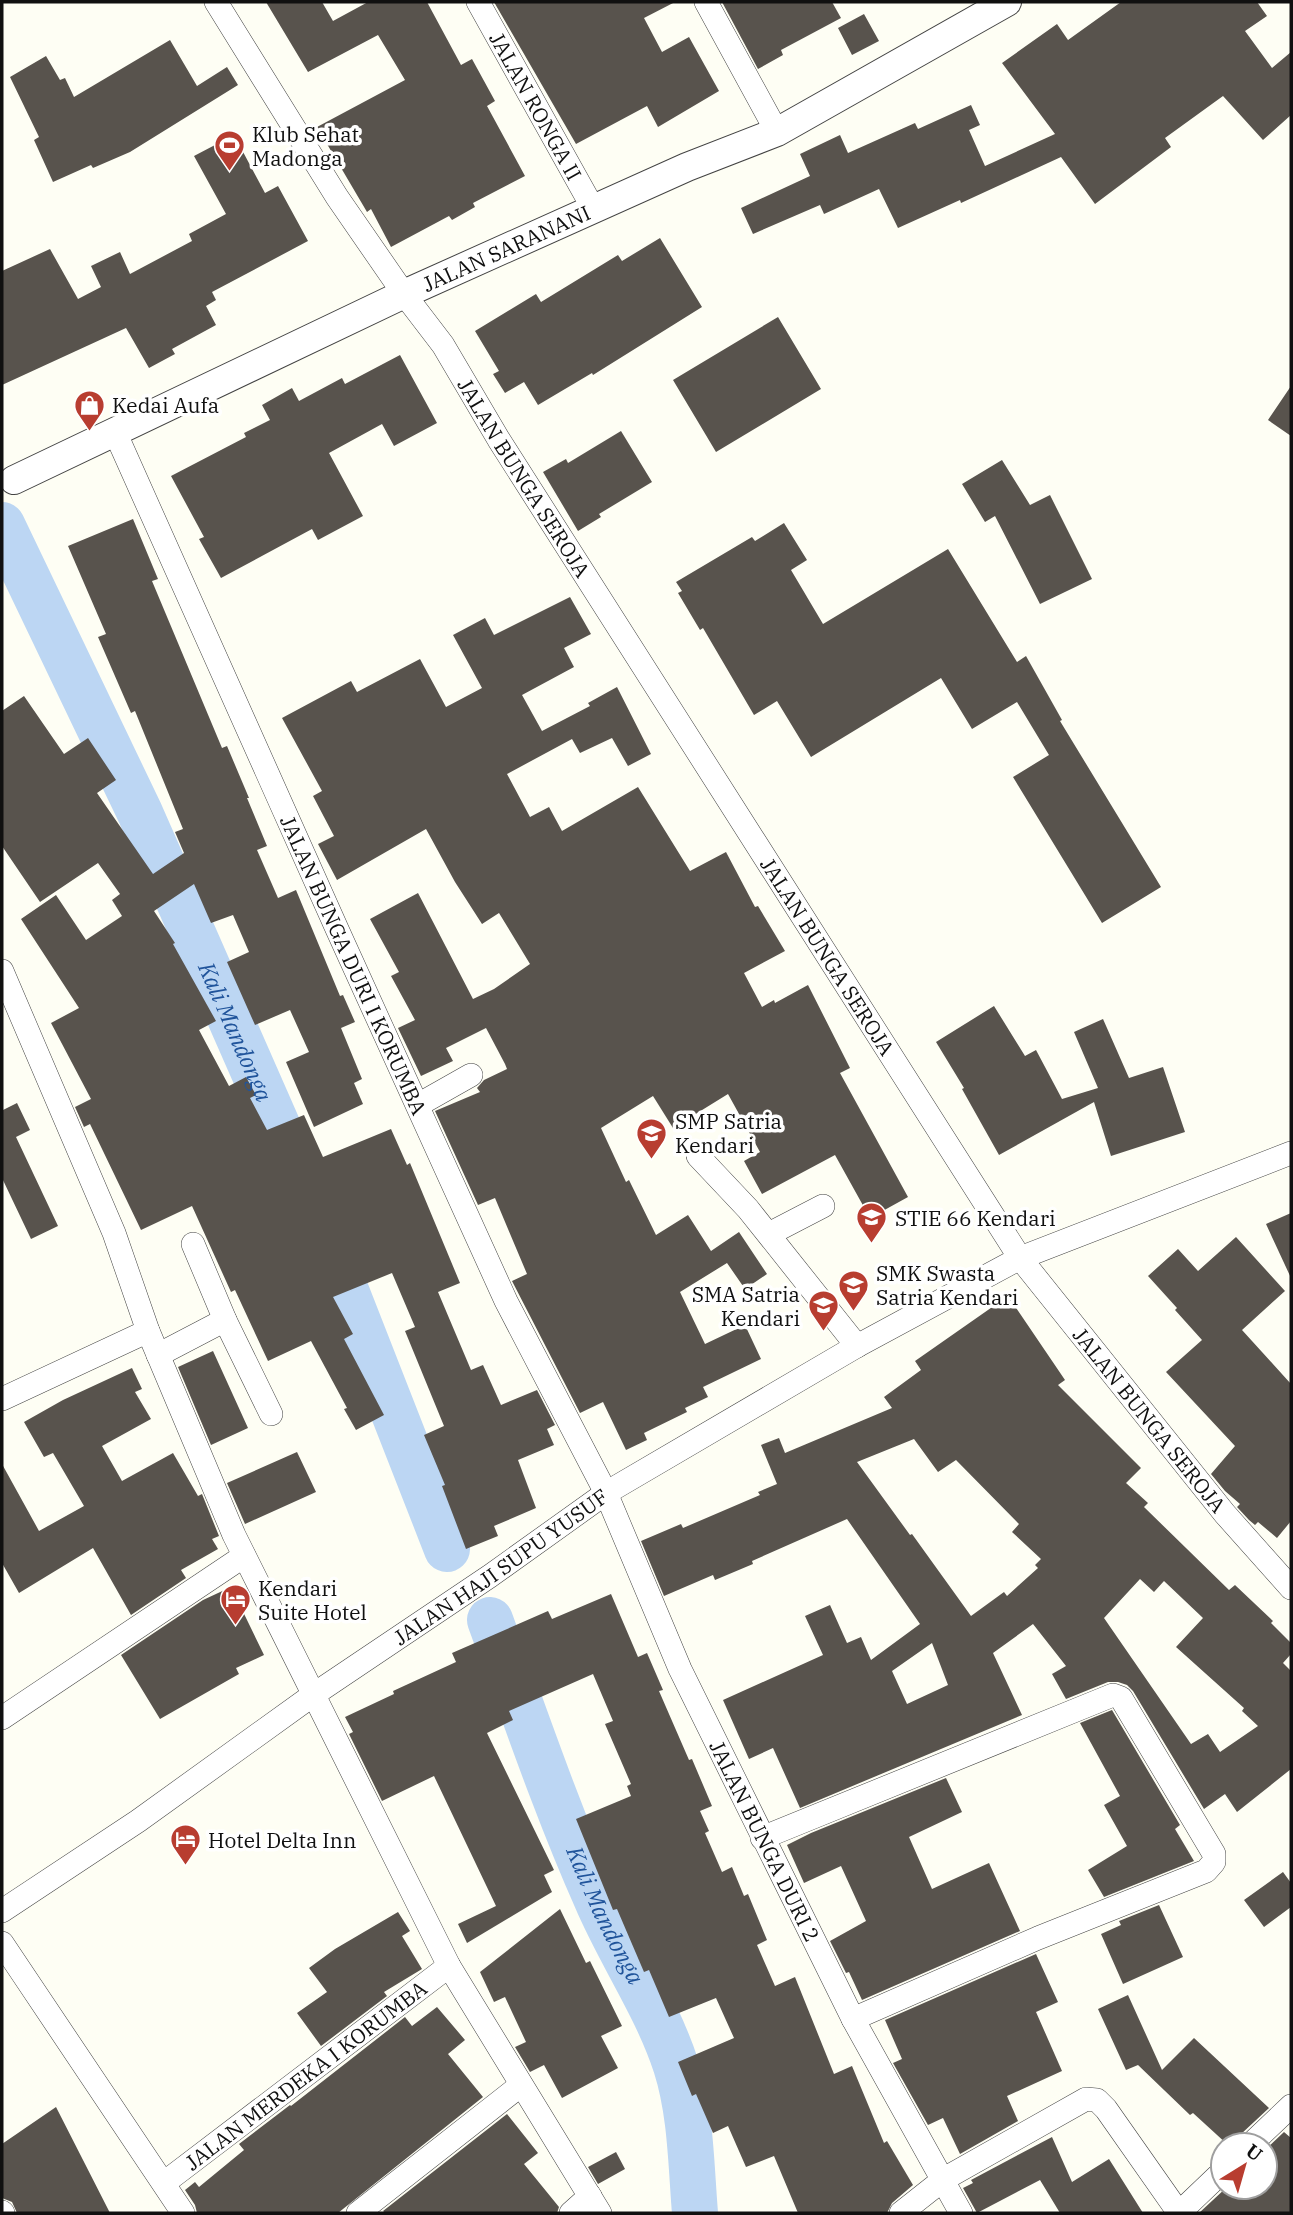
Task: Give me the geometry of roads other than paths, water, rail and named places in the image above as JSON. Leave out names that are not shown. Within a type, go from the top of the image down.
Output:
[{"type":"street","name":"JALAN BUNGA SEROJA","points":[[216,2],[337,197],[443,345],[499,440],[1020,1258],[1217,1503],[1291,1588]]},
{"type":"street","name":"JALAN RONGA II","points":[[478,2],[594,210]]},
{"type":"street","points":[[706,2],[777,132]]},
{"type":"street","name":"JALAN SARANANI","points":[[8,483],[404,294],[687,167],[777,132],[1007,2]]},
{"type":"street","name":"JALAN BUNGA DURI I KORUMBA","points":[[115,432],[506,1301],[606,1493]]},
{"type":"street","points":[[2,971],[10,1015],[114,1233],[148,1331],[244,1556],[450,1966],[595,2205],[571,2213]]},
{"type":"street","points":[[418,1105],[471,1075]]},
{"type":"street","name":"JALAN HAJI SUPU YUSUF","points":[[2,1911],[138,1821],[313,1695],[490,1576],[606,1493],[857,1346],[1020,1258],[1291,1153]]},
{"type":"street","points":[[698,1156],[769,1234],[857,1346]]},
{"type":"street","points":[[769,1234],[824,1206]]},
{"type":"street","points":[[193,1244],[225,1320],[271,1414]]},
{"type":"street","points":[[158,1354],[225,1320]]},
{"type":"street","points":[[2,1399],[148,1331]]},
{"type":"street","name":"JALAN BUNGA DURI 2","points":[[606,1493],[680,1669],[762,1838],[818,1944],[853,2019],[961,2213]]},
{"type":"street","points":[[2,1718],[244,1556]]},
{"type":"street","points":[[762,1838],[1063,1714],[1106,1697],[1118,1696],[1214,1854],[1214,1862],[1206,1871],[1038,1938],[853,2019]]},
{"type":"street","points":[[2,1942],[183,2213]]},
{"type":"street","name":"JALAN MERDEKA I KORUMBA","points":[[164,2183],[450,1966]]},
{"type":"street","points":[[358,2213],[521,2085]]},
{"type":"street","points":[[901,2213],[944,2179],[1086,2099],[1093,2099],[1107,2109],[1179,2213],[1209,2184]]},
{"type":"street","points":[[1265,2131],[1291,2106]]},
{"type":"waterway","name":"Kali Mandonga","points":[[2,525],[140,813],[314,1209],[447,1549]]},
{"type":"waterway","name":"Kali Mandonga","points":[[490,1620],[581,1864],[659,2023],[676,2066],[688,2121],[695,2213]]},
{"type":"place","name":"Klub Sehat Madonga","points":[[229,173]]},
{"type":"place","name":"Kedai Aufa","points":[[89,432]]},
{"type":"place","name":"SMP Satria Kendari","points":[[652,1160]]},
{"type":"place","name":"STIE 66 Kendari","points":[[872,1245]]},
{"type":"place","name":"SMK Swasta Satria Kendari","points":[[853,1312]]},
{"type":"place","name":"SMA Satria Kendari","points":[[823,1333]]},
{"type":"place","name":"Kendari Suite Hotel","points":[[235,1627]]},
{"type":"place","name":"Hotel Delta Inn","points":[[185,1867]]}]
